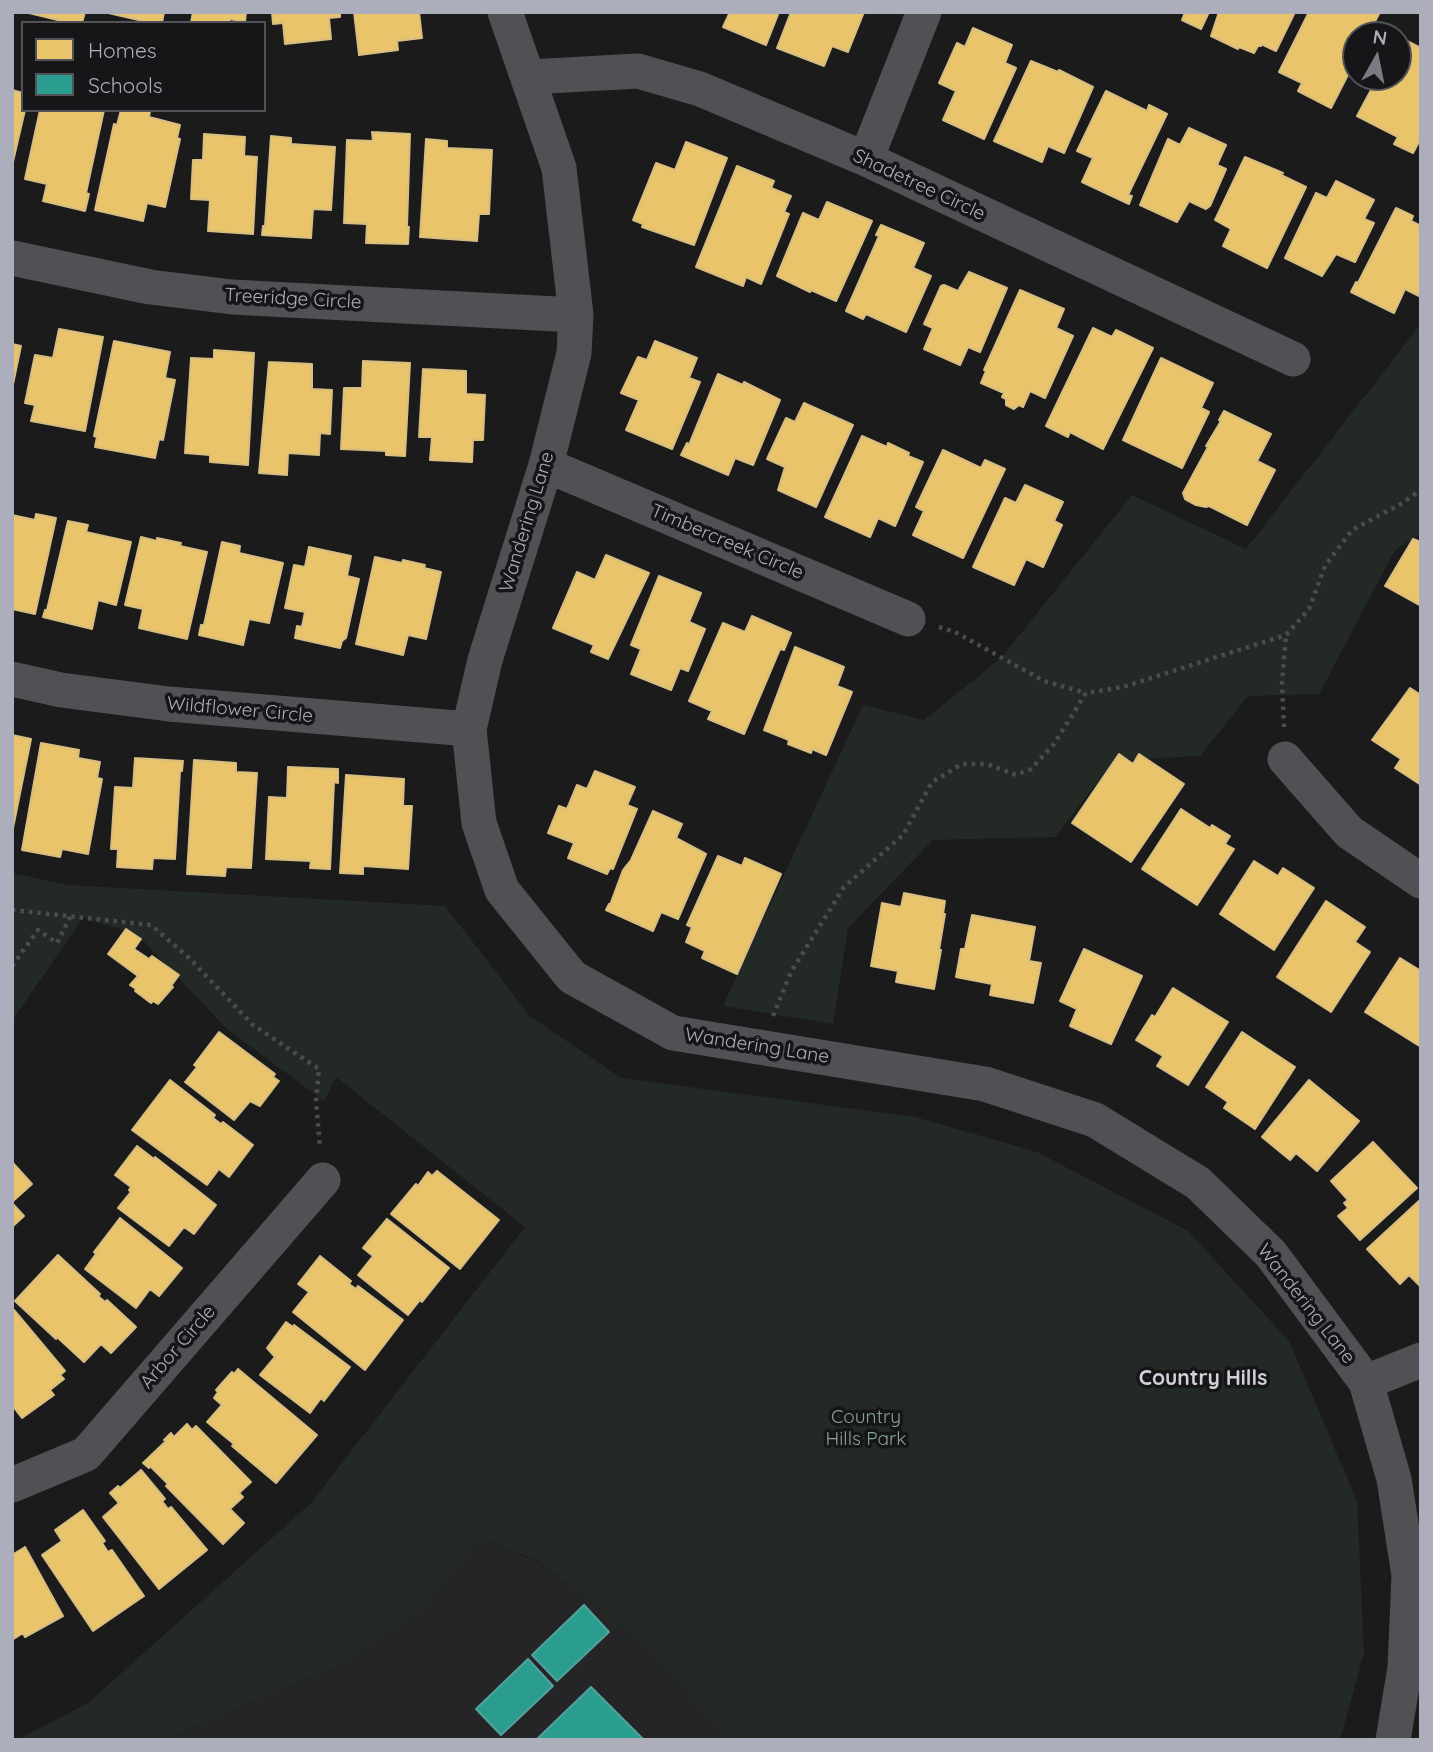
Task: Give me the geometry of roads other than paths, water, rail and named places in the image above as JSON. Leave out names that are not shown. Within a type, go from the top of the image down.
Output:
[{"type":"street","name":"Wandering Lane","points":[[505,12],[559,168],[576,315],[574,353],[545,465],[485,660],[469,729],[479,823],[502,890],[572,977],[673,1033],[985,1084],[1095,1120],[1198,1183],[1271,1254],[1366,1382],[1394,1479],[1409,1575],[1405,1668],[1393,1740]]},
{"type":"street","points":[[866,159],[924,12]]},
{"type":"street","name":"Shadetree Circle","points":[[529,77],[638,71],[700,89],[866,159],[1293,359]]},
{"type":"street","name":"Treeridge Circle","points":[[12,258],[150,287],[232,297],[576,315]]},
{"type":"street","name":"Timbercreek Circle","points":[[545,465],[908,619]]},
{"type":"street","name":"Wildflower Circle","points":[[12,679],[61,690],[169,704],[469,729]]},
{"type":"street","points":[[1285,760],[1349,832],[1421,881]]},
{"type":"street","name":"Arbor Circle","points":[[12,1485],[86,1454],[323,1180]]},
{"type":"street","points":[[1366,1382],[1421,1360]]},
{"type":"district","name":"Country Hills","points":[[1203,1379]]},
{"type":"park label","name":"Country Hills Park","points":[[866,1428]]}]
